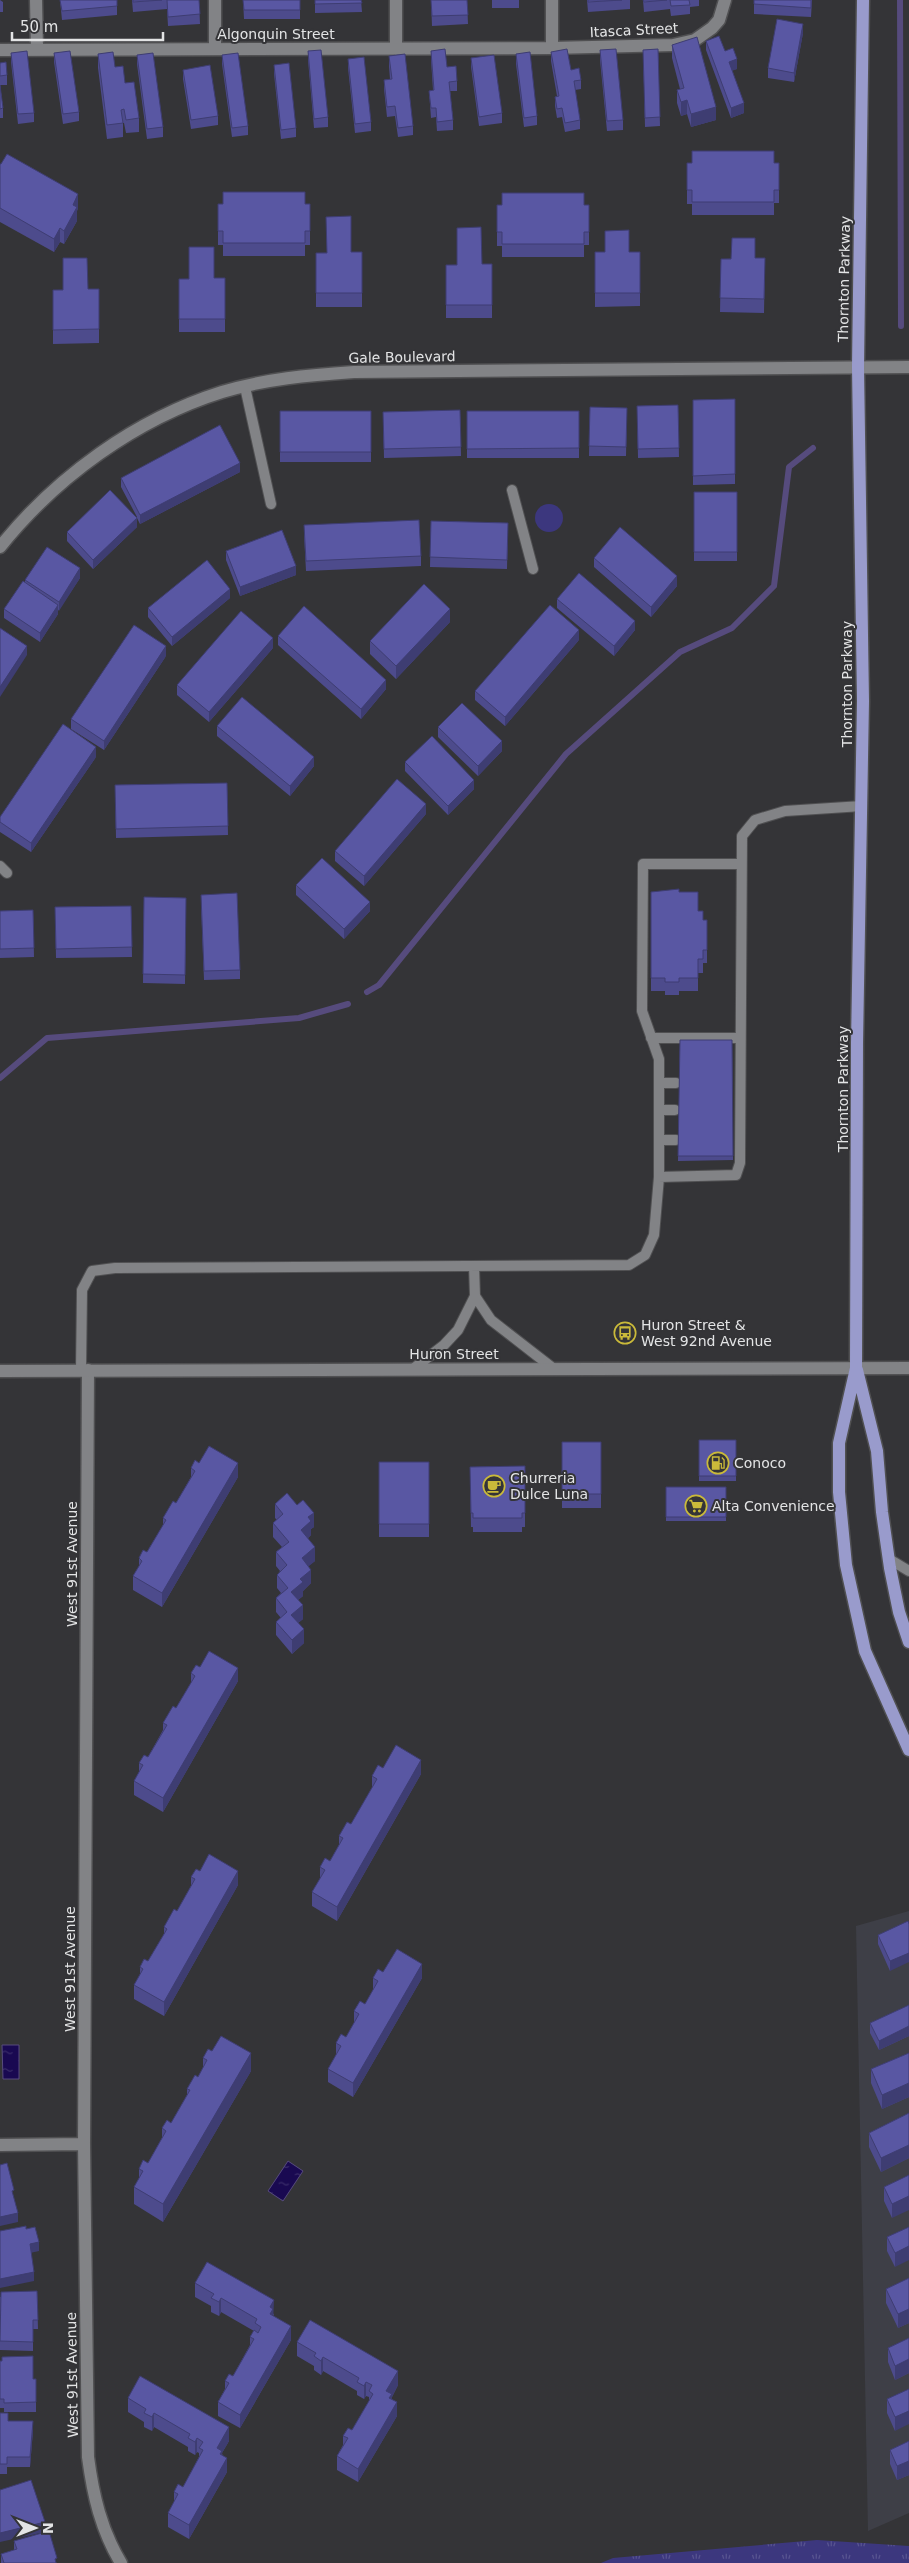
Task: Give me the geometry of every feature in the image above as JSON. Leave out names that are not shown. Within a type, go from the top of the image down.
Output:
[{"type":"main road","name":"Thornton Parkway","points":[[863,0],[858,367],[863,701],[857,1043],[856,1368],[840,1443],[842,1540],[865,1651],[909,1750]]},
{"type":"main road","name":"Thornton Parkway","points":[[856,1368],[877,1451],[882,1512],[889,1559],[900,1612],[909,1642]]},
{"type":"street","points":[[36,0],[37,50]]},
{"type":"street","points":[[215,0],[215,49]]},
{"type":"street","points":[[396,0],[396,49]]},
{"type":"street","points":[[552,0],[552,48]]},
{"type":"street","name":"Itasca Street","points":[[552,48],[686,43],[712,28],[719,20],[725,0]]},
{"type":"street","name":"Algonquin Street","points":[[0,50],[552,48]]},
{"type":"street","name":"Gale Boulevard","points":[[0,547],[43,499],[80,468],[116,442],[162,417],[199,400],[244,387],[310,375],[354,372],[909,367]]},
{"type":"street","name":"Huron Street","points":[[0,1370],[909,1368]]},
{"type":"street","name":"West 91st Avenue","points":[[85,1370],[84,2144],[88,2457],[102,2528],[120,2563]]},
{"type":"street","points":[[0,2145],[84,2144]]},
{"type":"lane","points":[[244,387],[271,504]]},
{"type":"lane","points":[[512,490],[533,568]]},
{"type":"lane","points":[[660,1177],[736,1175],[740,1163],[737,1139],[737,1082],[740,1038],[742,836],[755,820],[785,811],[862,806]]},
{"type":"lane","points":[[85,1370],[82,1290],[92,1271],[115,1268],[630,1266],[645,1255],[654,1235],[660,1177],[660,1140],[659,1059],[642,1011],[643,864],[741,864]]},
{"type":"lane","points":[[651,1038],[740,1038]]},
{"type":"lane","points":[[659,1083],[676,1083]]},
{"type":"lane","points":[[659,1110],[675,1110]]},
{"type":"lane","points":[[660,1140],[676,1140]]},
{"type":"lane","points":[[413,1369],[444,1345],[458,1330],[475,1296],[474,1266]]},
{"type":"lane","points":[[475,1296],[491,1320],[554,1369]]},
{"type":"lane","points":[[889,1559],[909,1571]]},
{"type":"shaded area","points":[[909,1911],[909,2513],[868,2531],[856,1926]]},
{"type":"green space","points":[[549,504],[559,508],[563,518],[559,528],[549,532],[539,528],[535,518],[539,508]]},
{"type":"green space","points":[[817,2540],[909,2546],[909,2563],[601,2563],[613,2558]]},
{"type":"water","points":[[2,2045],[19,2045],[19,2079],[3,2079]]},
{"type":"water","points":[[288,2161],[303,2171],[283,2201],[268,2191]]},
{"type":"building","points":[[60,0],[117,0],[117,6],[62,11]]},
{"type":"building","points":[[133,0],[162,0],[133,2]]},
{"type":"building","points":[[167,0],[199,0],[200,14],[168,17]]},
{"type":"building","points":[[243,0],[300,0],[300,10],[244,10]]},
{"type":"building","points":[[315,0],[361,0],[362,3],[315,4]]},
{"type":"building","points":[[431,0],[467,0],[468,15],[432,16]]},
{"type":"building","points":[[588,0],[622,0],[588,2]]},
{"type":"building","points":[[643,0],[667,0],[644,2]]},
{"type":"building","points":[[670,0],[689,0],[690,5],[671,6]]},
{"type":"building","points":[[754,0],[811,0],[811,8],[754,4]]},
{"type":"building","points":[[777,19],[803,24],[794,73],[768,68]]},
{"type":"building","points":[[719,36],[725,51],[733,48],[737,59],[729,62],[744,103],[731,108],[706,41]]},
{"type":"building","points":[[697,37],[716,107],[691,114],[687,100],[681,102],[677,90],[684,88],[672,45]]},
{"type":"building","points":[[445,49],[447,67],[456,66],[457,81],[449,82],[453,120],[437,122],[436,108],[431,108],[429,91],[434,90],[431,51]]},
{"type":"building","points":[[567,49],[571,70],[579,68],[581,80],[574,81],[580,120],[565,123],[562,108],[557,109],[555,97],[559,96],[551,52]]},
{"type":"building","points":[[616,49],[623,120],[607,121],[600,50]]},
{"type":"building","points":[[658,49],[660,117],[645,118],[643,50]]},
{"type":"building","points":[[321,50],[328,117],[314,119],[308,51]]},
{"type":"building","points":[[27,51],[34,113],[18,114],[11,53]]},
{"type":"building","points":[[70,51],[79,112],[63,114],[54,53]]},
{"type":"building","points":[[113,52],[115,67],[123,66],[125,83],[134,82],[139,118],[126,120],[124,109],[121,110],[123,123],[107,125],[98,54]]},
{"type":"building","points":[[530,52],[537,116],[524,118],[516,54]]},
{"type":"building","points":[[153,53],[163,127],[147,129],[137,55]]},
{"type":"building","points":[[238,53],[248,126],[232,128],[222,55]]},
{"type":"building","points":[[405,54],[413,126],[398,128],[395,106],[387,107],[384,80],[392,79],[389,56]]},
{"type":"building","points":[[494,55],[502,113],[479,117],[471,58]]},
{"type":"building","points":[[364,57],[371,122],[355,124],[348,59]]},
{"type":"building","points":[[6,62],[7,75],[0,76],[0,63]]},
{"type":"building","points":[[289,63],[296,128],[281,130],[274,65]]},
{"type":"building","points":[[210,65],[218,116],[191,120],[183,70]]},
{"type":"building","points":[[0,85],[3,108],[0,109]]},
{"type":"building","points":[[692,151],[774,151],[774,163],[779,163],[779,190],[774,190],[774,202],[692,202],[692,190],[687,190],[687,163],[692,163]]},
{"type":"building","points":[[7,154],[78,194],[73,205],[77,207],[64,231],[60,228],[54,239],[0,208],[0,164]]},
{"type":"building","points":[[223,192],[305,192],[305,204],[310,204],[310,231],[305,231],[305,243],[223,243],[223,231],[218,231],[218,204],[223,204]]},
{"type":"building","points":[[502,193],[584,193],[584,205],[589,205],[589,232],[584,232],[584,244],[502,244],[502,232],[497,232],[497,205],[502,205]]},
{"type":"building","points":[[351,216],[351,252],[362,252],[362,293],[316,293],[316,253],[327,253],[326,217]]},
{"type":"building","points":[[481,227],[482,264],[492,264],[492,305],[446,305],[446,265],[457,265],[457,228]]},
{"type":"building","points":[[629,230],[629,252],[640,252],[640,293],[595,293],[595,252],[605,252],[605,231]]},
{"type":"building","points":[[732,238],[755,238],[755,258],[765,258],[764,299],[720,298],[721,259],[731,259]]},
{"type":"building","points":[[189,247],[214,247],[214,278],[225,278],[225,319],[179,319],[179,279],[189,279]]},
{"type":"building","points":[[63,258],[87,258],[88,289],[99,289],[99,329],[53,330],[53,290],[63,290]]},
{"type":"building","points":[[735,399],[735,474],[693,476],[693,400]]},
{"type":"building","points":[[678,405],[679,448],[638,449],[637,406]]},
{"type":"building","points":[[590,407],[627,408],[626,447],[589,446]]},
{"type":"building","points":[[460,410],[461,447],[384,449],[383,412]]},
{"type":"building","points":[[280,411],[371,411],[371,452],[280,452]]},
{"type":"building","points":[[467,411],[579,411],[579,448],[467,449]]},
{"type":"building","points":[[220,425],[240,463],[140,515],[121,478]]},
{"type":"building","points":[[110,490],[137,518],[93,560],[67,532]]},
{"type":"building","points":[[694,492],[737,492],[737,552],[694,552]]},
{"type":"building","points":[[419,520],[421,556],[306,561],[304,525]]},
{"type":"building","points":[[431,521],[508,523],[507,560],[430,557]]},
{"type":"building","points":[[620,527],[677,576],[651,607],[594,558]]},
{"type":"building","points":[[282,530],[296,566],[240,587],[226,551]]},
{"type":"building","points":[[47,547],[80,568],[59,602],[25,580]]},
{"type":"building","points":[[207,560],[230,589],[172,637],[148,608]]},
{"type":"building","points":[[579,573],[635,621],[614,646],[557,599]]},
{"type":"building","points":[[23,581],[58,605],[40,633],[4,609]]},
{"type":"building","points":[[424,584],[450,609],[396,666],[370,641]]},
{"type":"building","points":[[550,605],[579,630],[505,717],[475,691]]},
{"type":"building","points":[[304,606],[386,680],[361,709],[278,636]]},
{"type":"building","points":[[241,611],[273,638],[209,712],[177,685]]},
{"type":"building","points":[[134,625],[166,646],[104,741],[71,719]]},
{"type":"building","points":[[0,628],[27,646],[0,687]]},
{"type":"building","points":[[242,697],[314,757],[290,786],[217,726]]},
{"type":"building","points":[[462,703],[502,741],[478,766],[438,727]]},
{"type":"building","points":[[63,724],[96,747],[31,843],[0,822],[0,817]]},
{"type":"building","points":[[432,736],[474,780],[448,806],[405,762]]},
{"type":"building","points":[[397,779],[426,804],[364,876],[335,851]]},
{"type":"building","points":[[227,783],[228,826],[116,829],[115,785]]},
{"type":"building","points":[[322,858],[370,902],[344,929],[296,885]]},
{"type":"building","points":[[679,889],[679,892],[698,892],[698,911],[703,911],[703,920],[707,920],[707,950],[703,950],[703,959],[698,959],[698,978],[679,978],[679,982],[665,982],[665,978],[651,978],[651,892]]},
{"type":"building","points":[[237,893],[240,970],[204,971],[201,895]]},
{"type":"building","points":[[144,897],[186,898],[185,975],[143,974]]},
{"type":"building","points":[[131,906],[132,947],[56,949],[55,907]]},
{"type":"building","points":[[33,910],[34,948],[0,949],[0,911]]},
{"type":"building","points":[[680,1040],[732,1040],[733,1156],[678,1156]]},
{"type":"building","name":"Conoco","points":[[699,1440],[736,1440],[736,1476],[699,1476]]},
{"type":"building","points":[[562,1442],[601,1442],[601,1494],[562,1494]]},
{"type":"building","points":[[209,1446],[238,1463],[162,1593],[133,1576],[142,1561],[139,1558],[143,1550],[147,1552],[166,1520],[163,1518],[173,1501],[176,1503],[195,1471],[191,1468],[195,1460],[199,1463]]},
{"type":"building","points":[[379,1462],[429,1462],[429,1524],[379,1524]]},
{"type":"building","points":[[525,1466],[525,1513],[522,1513],[522,1518],[473,1518],[473,1513],[471,1513],[470,1467]]},
{"type":"building","name":"Alta Convenience","points":[[666,1487],[726,1487],[726,1517],[666,1517]]},
{"type":"building","points":[[287,1493],[297,1505],[303,1500],[314,1513],[308,1517],[311,1521],[301,1530],[315,1547],[302,1558],[311,1570],[300,1579],[303,1582],[291,1592],[303,1605],[291,1615],[304,1629],[292,1640],[276,1622],[287,1612],[276,1598],[288,1588],[277,1575],[287,1565],[276,1552],[289,1542],[273,1523],[283,1514],[275,1504]]},
{"type":"building","points":[[209,1651],[238,1668],[163,1798],[134,1781],[143,1765],[139,1763],[144,1755],[148,1757],[167,1725],[163,1723],[173,1706],[176,1708],[195,1676],[191,1673],[196,1665],[200,1667]]},
{"type":"building","points":[[396,1745],[421,1760],[337,1907],[312,1892],[325,1870],[320,1867],[325,1858],[330,1861],[343,1838],[339,1836],[347,1822],[351,1824],[377,1779],[372,1776],[378,1765],[383,1768]]},
{"type":"building","points":[[209,1854],[238,1871],[164,2002],[134,1985],[143,1969],[140,1967],[144,1959],[148,1961],[167,1929],[164,1927],[174,1909],[177,1911],[195,1879],[191,1877],[196,1869],[200,1871]]},
{"type":"building","points":[[908,1921],[909,1953],[890,1961],[878,1935]]},
{"type":"building","points":[[397,1949],[422,1964],[353,2083],[328,2069],[341,2046],[336,2043],[341,2034],[346,2037],[359,2014],[354,2011],[360,2001],[365,2004],[378,1981],[373,1978],[378,1969],[383,1972]]},
{"type":"building","points":[[909,2005],[909,2026],[879,2041],[870,2023]]},
{"type":"building","points":[[221,2036],[251,2053],[163,2204],[134,2187],[143,2171],[139,2169],[143,2160],[148,2163],[166,2131],[162,2128],[167,2120],[171,2123],[190,2090],[187,2089],[195,2075],[198,2077],[207,2060],[203,2058],[208,2049],[212,2051]]},
{"type":"building","points":[[909,2053],[909,2083],[882,2095],[871,2069]]},
{"type":"building","points":[[909,2113],[909,2145],[881,2158],[869,2133]]},
{"type":"building","points":[[7,2163],[18,2213],[0,2217],[0,2165]]},
{"type":"building","points":[[909,2175],[909,2196],[892,2204],[884,2187]]},
{"type":"building","points":[[26,2226],[26,2229],[35,2227],[39,2242],[30,2244],[34,2272],[0,2279],[0,2231]]},
{"type":"building","points":[[909,2227],[909,2246],[895,2253],[887,2237]]},
{"type":"building","points":[[207,2262],[274,2300],[270,2307],[273,2309],[270,2314],[291,2326],[240,2415],[218,2402],[229,2383],[225,2381],[229,2374],[233,2376],[254,2339],[250,2337],[254,2330],[258,2333],[261,2327],[255,2323],[257,2319],[221,2298],[219,2302],[211,2298],[214,2294],[195,2283]]},
{"type":"building","points":[[909,2278],[909,2309],[898,2314],[886,2289]]},
{"type":"building","points":[[37,2291],[38,2320],[33,2320],[33,2342],[0,2341],[1,2292]]},
{"type":"building","points":[[310,2320],[398,2371],[386,2391],[392,2394],[389,2398],[397,2402],[358,2469],[337,2456],[348,2438],[343,2436],[348,2428],[352,2430],[373,2394],[369,2391],[372,2385],[366,2382],[364,2386],[357,2382],[359,2378],[323,2357],[321,2361],[314,2356],[316,2353],[297,2342]]},
{"type":"building","points":[[909,2338],[909,2359],[895,2366],[888,2348]]},
{"type":"building","points":[[33,2356],[36,2402],[4,2403],[4,2399],[0,2399],[0,2361],[2,2361],[2,2357]]},
{"type":"building","points":[[140,2376],[229,2427],[217,2448],[222,2451],[220,2454],[227,2458],[189,2525],[168,2513],[178,2494],[174,2492],[178,2484],[183,2487],[203,2450],[199,2448],[203,2442],[197,2438],[195,2442],[188,2438],[190,2434],[154,2413],[152,2417],[144,2413],[146,2409],[128,2398]]},
{"type":"building","points":[[909,2389],[909,2411],[895,2417],[887,2399]]},
{"type":"building","points":[[0,2413],[8,2413],[8,2421],[33,2421],[30,2457],[7,2457],[7,2464],[0,2464]]},
{"type":"building","points":[[909,2441],[909,2461],[897,2466],[890,2450]]},
{"type":"building","points":[[31,2480],[45,2522],[0,2533],[0,2490]]},
{"type":"building","points":[[49,2531],[57,2558],[55,2559],[56,2563],[4,2563],[1,2554],[17,2549],[14,2541]]},
{"type":"waterway","points":[[900,0],[901,326]]},
{"type":"waterway","points":[[367,992],[379,985],[566,754],[680,652],[732,628],[774,586],[789,467],[813,448]]},
{"type":"waterway","points":[[0,1078],[47,1038],[299,1018],[348,1004]]},
{"type":"place","name":"Huron Street & West 92nd Avenue","points":[[625,1333]]},
{"type":"place","name":"Conoco","points":[[718,1463]]},
{"type":"place","name":"Churreria Dulce Luna","points":[[494,1486]]},
{"type":"place","name":"Alta Convenience","points":[[696,1506]]}]
